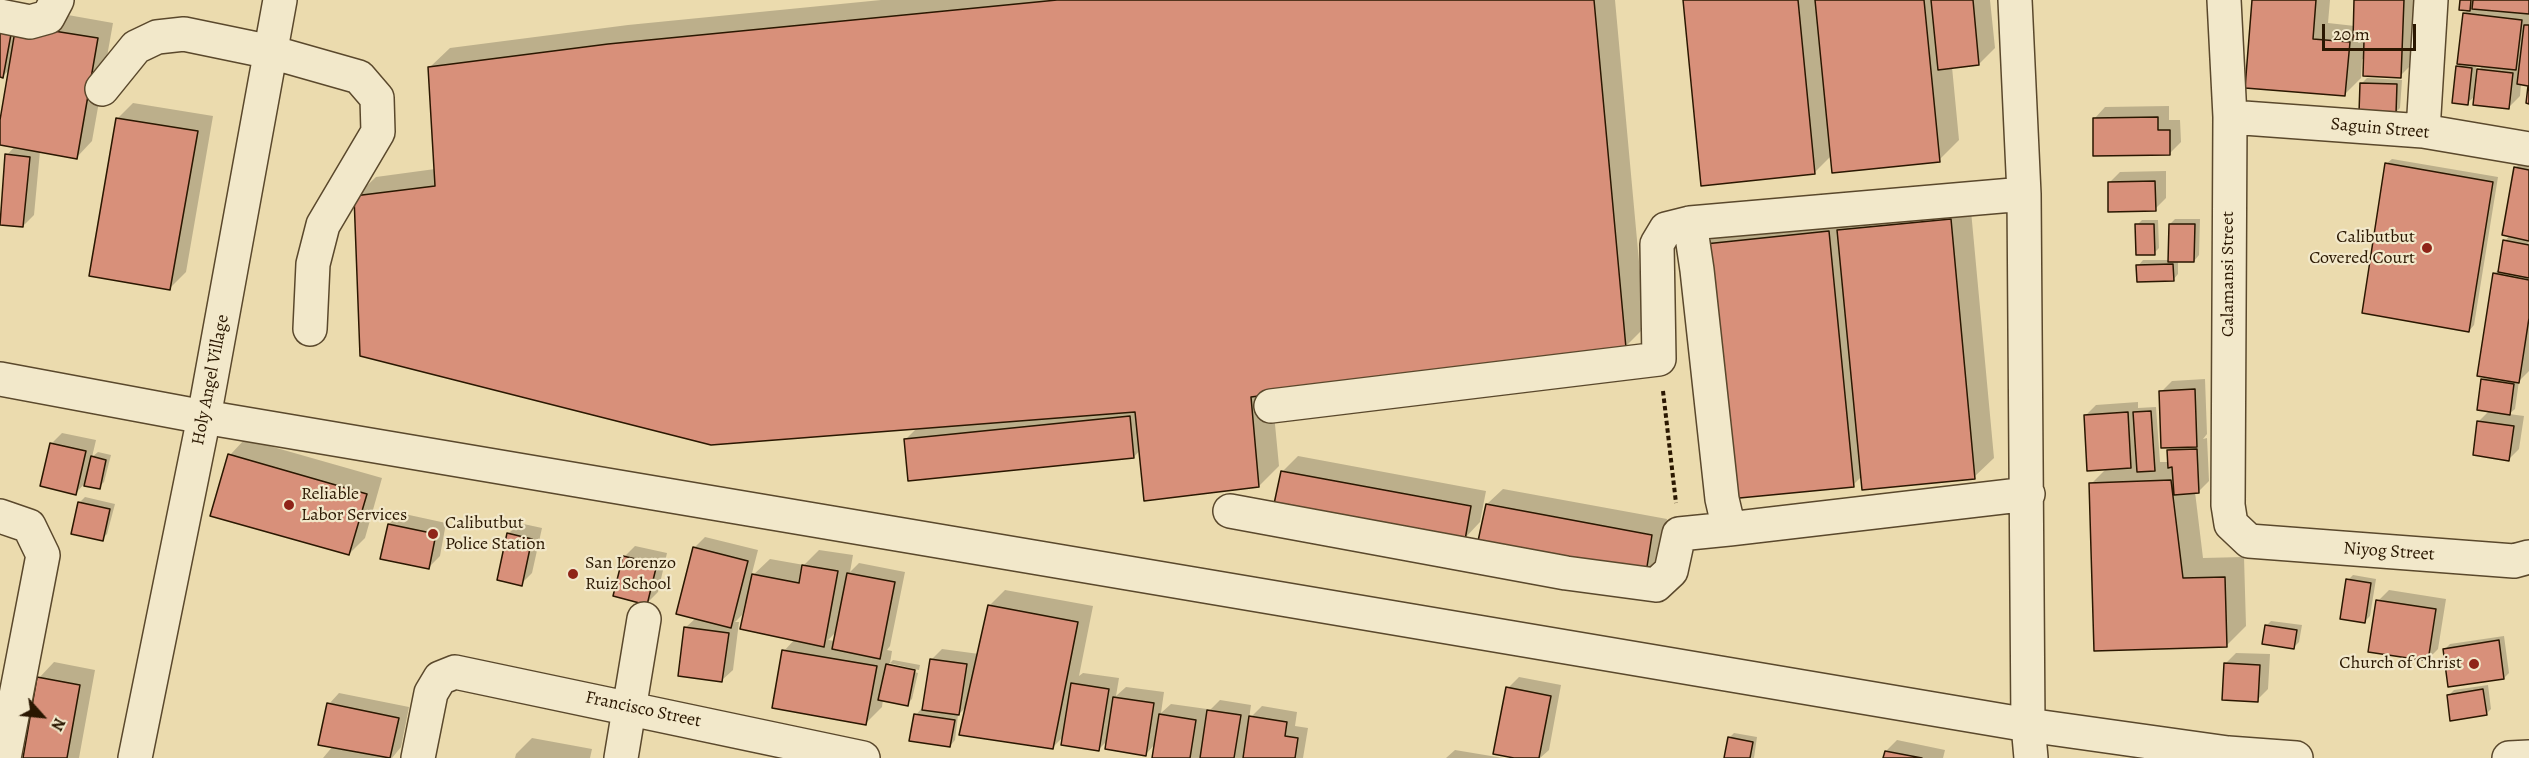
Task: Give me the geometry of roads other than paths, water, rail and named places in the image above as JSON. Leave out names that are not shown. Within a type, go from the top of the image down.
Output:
[{"type":"street","points":[[0,16],[30,22],[48,17],[57,0]]},
{"type":"street","name":"Holy Angel Village","points":[[135,758],[204,417],[280,0]]},
{"type":"street","points":[[2015,0],[2024,194],[2028,725],[2031,758]]},
{"type":"street","name":"Calamansi Street","points":[[2224,0],[2230,117],[2228,505],[2231,524],[2248,541]]},
{"type":"street","points":[[2423,131],[2431,0]]},
{"type":"street","points":[[102,89],[136,47],[157,37],[184,34],[271,52],[359,77],[377,98],[378,132],[323,225],[312,264],[310,329]]},
{"type":"street","name":"Saguin Street","points":[[2230,117],[2423,131],[2529,149]]},
{"type":"street","points":[[1271,406],[1659,358],[1657,244],[1666,229],[1690,223],[2024,194]]},
{"type":"street","points":[[1690,223],[1722,499],[1729,529]]},
{"type":"street","points":[[0,379],[204,417],[2028,725],[2229,755],[2295,758]]},
{"type":"street","points":[[1230,511],[1566,573],[1656,585],[1671,571],[1679,534],[2028,494]]},
{"type":"street","points":[[2,516],[29,526],[43,555],[4,758]]},
{"type":"street","name":"Niyog Street","points":[[2248,541],[2514,561],[2529,557]]},
{"type":"street","points":[[621,758],[644,619]]},
{"type":"street","name":"Francisco Street","points":[[418,758],[431,693],[440,678],[455,672],[631,707],[805,751],[863,758]]},
{"type":"street","points":[[2509,758],[2529,757]]},
{"type":"place","name":"Calibutbut Covered Court","points":[[2427,248]]},
{"type":"place","name":"Reliable Labor Services","points":[[289,505]]},
{"type":"place","name":"Calibutbut Police Station","points":[[433,534]]},
{"type":"place","name":"San Lorenzo Ruiz School","points":[[573,574]]},
{"type":"place","name":"Church of Christ","points":[[2474,664]]}]
